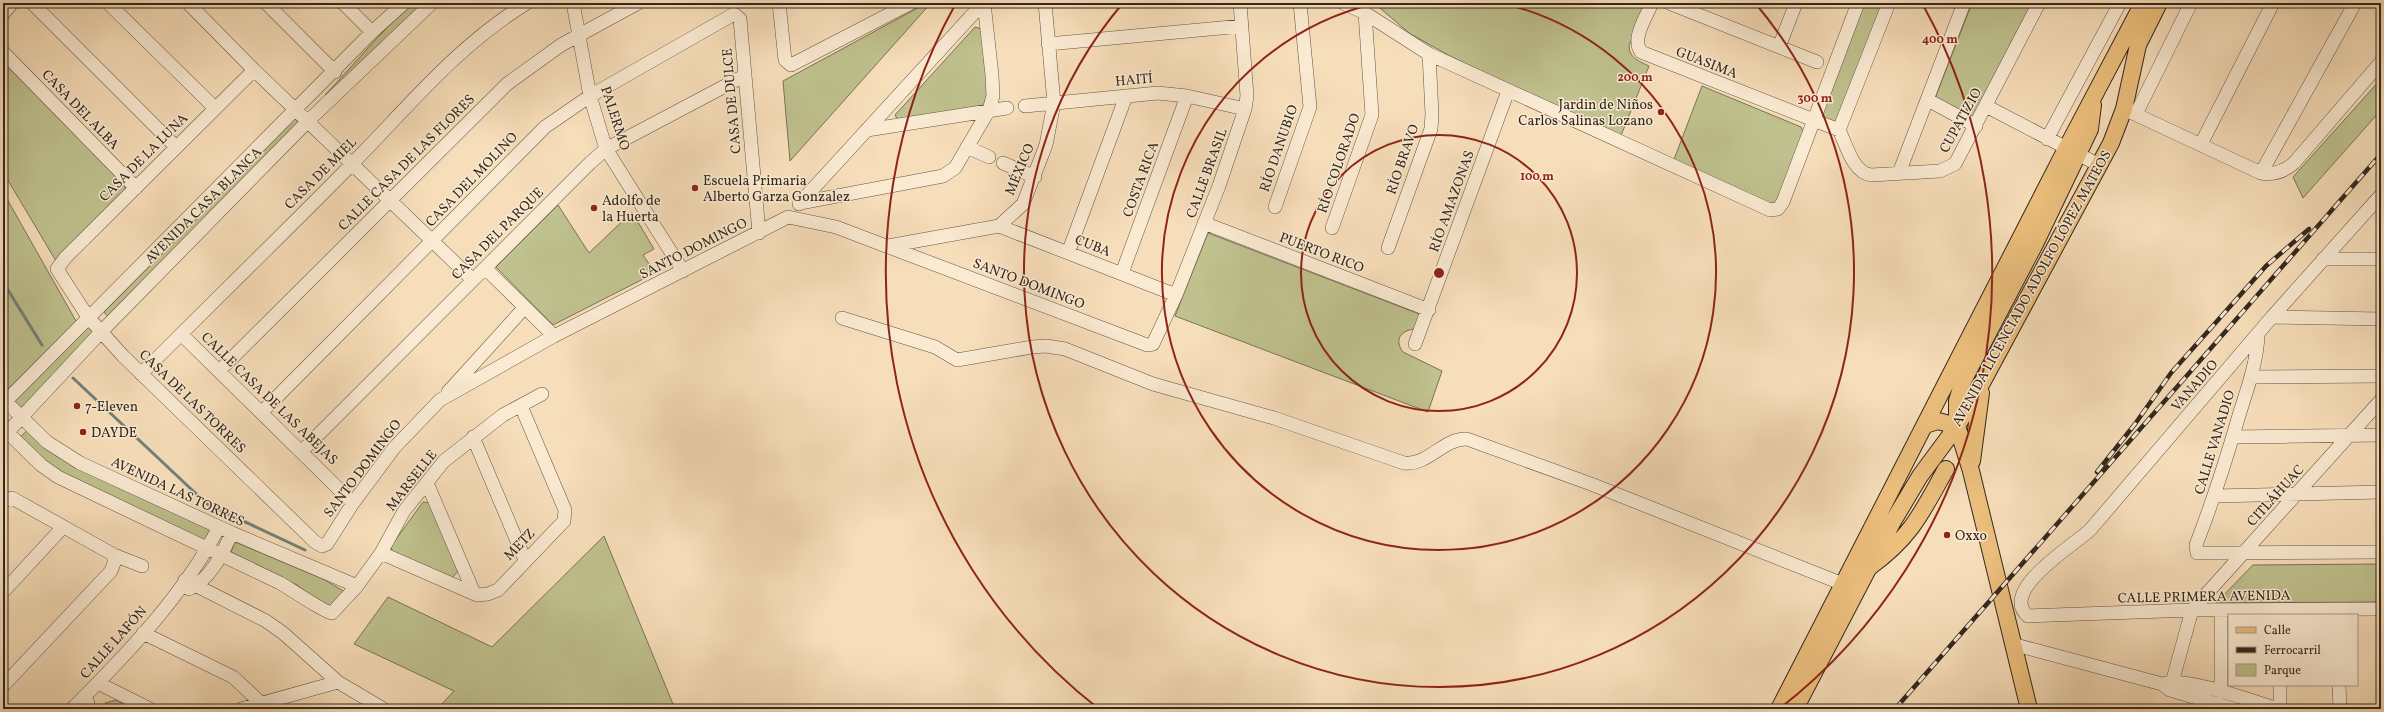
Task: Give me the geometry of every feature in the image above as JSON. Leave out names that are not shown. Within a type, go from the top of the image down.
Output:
[{"type":"main road","name":"AVENIDA LICENCIADO ADOLFO LÓPEZ MATEOS","points":[[1794,709],[1868,568],[1920,476],[1956,426],[1983,381],[2115,133],[2130,112],[2138,45],[2159,3]]},
{"type":"main road","points":[[2029,709],[1971,471],[1956,426],[1957,401],[1963,381],[2035,244],[2072,151],[2090,129],[2092,100],[2141,7]]},
{"type":"main road","name":"AVENIDA LICENCIADO ADOLFO LÓPEZ MATEOS","points":[[1779,709],[1925,425],[2072,151]]},
{"type":"main road","points":[[1971,471],[1975,424],[1983,381]]},
{"type":"main road","points":[[1925,425],[1938,421],[1956,426]]},
{"type":"main road","points":[[1920,476],[1933,470],[1946,469],[1962,475],[1975,490]]},
{"type":"main road","points":[[1868,568],[1892,550],[1909,531],[1946,469]]},
{"type":"street","points":[[3,14],[12,3]]},
{"type":"street","points":[[32,3],[176,148]]},
{"type":"street","points":[[108,3],[215,108]]},
{"type":"street","points":[[188,3],[254,70],[472,280]]},
{"type":"street","points":[[266,3],[335,72]]},
{"type":"street","points":[[344,3],[372,32]]},
{"type":"street","name":"AVENIDA CASA BLANCA","points":[[4,401],[296,109],[335,72],[372,32],[404,3]]},
{"type":"street","name":"AVENIDA CASA BLANCA","points":[[4,433],[308,121],[432,3]]},
{"type":"street","name":"CASA DE MIEL","points":[[141,374],[352,164],[439,72],[469,44],[498,21],[527,3]]},
{"type":"street","name":"PALERMO","points":[[572,3],[590,96],[606,149],[683,271]]},
{"type":"street","name":"CALLE CASA DE LAS FLORES","points":[[219,371],[507,84],[544,56],[638,3]]},
{"type":"street","points":[[782,5],[786,60],[789,65],[795,64],[911,3]]},
{"type":"street","points":[[800,203],[943,176],[955,168],[989,110],[992,96],[993,81],[983,3]]},
{"type":"street","points":[[788,217],[983,3]]},
{"type":"street","name":"MÉXICO","points":[[999,226],[1022,204],[1035,177],[1049,134],[1054,103],[1044,3]]},
{"type":"street","name":"CALLE BRASIL","points":[[1153,344],[1176,295],[1204,223],[1244,109],[1246,90],[1240,3]]},
{"type":"street","name":"RÍO DANUBIO","points":[[1275,207],[1310,107],[1300,3]]},
{"type":"street","points":[[1343,3],[1365,13],[1429,54],[1508,91],[1638,148],[1767,210],[1778,209],[1783,202],[1812,120],[1858,3]]},
{"type":"street","name":"GUASIMA","points":[[1652,3],[1637,39],[1638,47],[1641,52],[1812,120]]},
{"type":"street","points":[[1668,3],[1817,62]]},
{"type":"street","points":[[1779,47],[1796,3]]},
{"type":"street","points":[[1812,120],[1839,130],[1889,3]]},
{"type":"street","points":[[1899,173],[1964,3]]},
{"type":"street","name":"CUPATIZIO","points":[[1839,130],[1856,166],[1864,173],[1872,175],[1940,171],[1951,167],[1959,158],[2039,3]]},
{"type":"street","points":[[2047,139],[2121,3],[2141,7]]},
{"type":"street","points":[[2191,3],[2130,112],[2261,173],[2281,172],[2294,163],[2381,62]]},
{"type":"street","points":[[2201,144],[2273,3]]},
{"type":"street","points":[[2261,173],[2355,3]]},
{"type":"street","name":"RÍO COLORADO","points":[[1332,228],[1372,115],[1365,13]]},
{"type":"street","name":"CASA DE DULCE","points":[[737,14],[740,19],[759,233]]},
{"type":"street","name":"CASA DEL MOLINO","points":[[262,412],[432,242],[534,136],[554,118],[731,15],[737,14]]},
{"type":"street","points":[[1048,44],[1242,26]]},
{"type":"street","name":"CASA DEL ALBA","points":[[3,52],[136,188]]},
{"type":"street","name":"RÍO BRAVO","points":[[1388,248],[1430,129],[1432,114],[1429,54]]},
{"type":"street","name":"CASA DE LA LUNA","points":[[58,269],[66,257],[254,70]]},
{"type":"street","name":"CASA DEL PARQUE","points":[[302,451],[569,183],[606,149],[744,76]]},
{"type":"street","name":"RÍO AMAZONAS","points":[[1416,344],[1508,91]]},
{"type":"street","name":"HAITÍ","points":[[1025,106],[1158,93],[1188,96],[1244,109]]},
{"type":"street","points":[[1068,253],[1126,96]]},
{"type":"street","name":"COSTA RICA","points":[[1122,273],[1188,96]]},
{"type":"street","points":[[1928,100],[1976,126]]},
{"type":"street","points":[[1986,106],[2098,165]]},
{"type":"street","points":[[867,130],[1007,108]]},
{"type":"street","points":[[967,147],[989,157]]},
{"type":"street","points":[[1003,163],[1035,177]]},
{"type":"street","name":"VANADIO","points":[[2028,616],[2020,605],[2024,590],[2049,562],[2078,542],[2090,530],[2272,317],[2323,259],[2380,198]]},
{"type":"street","name":"SANTO DOMINGO","points":[[319,546],[327,544],[353,503],[394,448],[440,400],[554,336],[788,217],[836,227],[1147,345],[1153,344]]},
{"type":"street","name":"PUERTO RICO","points":[[1204,223],[1428,310]]},
{"type":"street","points":[[888,246],[999,226]]},
{"type":"street","name":"CUBA","points":[[999,226],[1176,295]]},
{"type":"street","points":[[2323,259],[2381,259]]},
{"type":"street","points":[[485,268],[554,336]]},
{"type":"street","name":"CASA DE LAS TORRES","points":[[58,269],[88,317],[101,332],[141,374],[319,546]]},
{"type":"street","points":[[440,400],[525,307]]},
{"type":"street","points":[[2272,317],[2381,319]]},
{"type":"street","points":[[842,318],[935,347],[957,360],[1032,347],[1046,346],[1064,349],[1153,384],[1274,418],[1404,463],[1415,463],[1448,443],[1467,439],[1591,484],[1843,584]]},
{"type":"street","name":"CALLE CASA DE LAS ABEJAS","points":[[182,334],[353,503]]},
{"type":"street","name":"CALLE VANADIO","points":[[2244,554],[2200,555],[2196,551],[2196,545],[2215,496],[2251,377],[2257,351],[2258,335]]},
{"type":"street","points":[[2251,377],[2381,376]]},
{"type":"street","name":"MARSELLE","points":[[221,556],[280,583],[303,595],[326,612],[332,613],[357,586],[381,553],[404,511],[444,461],[503,415],[542,394]]},
{"type":"street","name":"CITLÁHUAC","points":[[2192,610],[2381,400]]},
{"type":"street","name":"AVENIDA LAS TORRES","points":[[4,401],[58,450],[80,463],[232,533],[357,586]]},
{"type":"street","name":"METZ","points":[[381,553],[474,593],[480,595],[493,593],[564,521],[566,513],[521,406]]},
{"type":"street","points":[[4,433],[40,465],[58,477],[221,556]]},
{"type":"street","points":[[2233,437],[2381,435]]},
{"type":"street","points":[[473,437],[525,560]]},
{"type":"street","points":[[426,483],[474,593]]},
{"type":"street","points":[[2215,496],[2381,492]]},
{"type":"street","points":[[3,501],[12,498],[63,528],[114,555],[142,566]]},
{"type":"street","name":"CALLE LAFÓN","points":[[190,583],[219,527]]},
{"type":"street","points":[[3,592],[63,528]]},
{"type":"street","name":"CALLE LAFÓN","points":[[72,709],[176,596],[190,583],[209,572],[221,556],[232,533]]},
{"type":"street","points":[[2244,554],[2381,552]]},
{"type":"street","points":[[3,686],[111,571],[114,563],[114,555]]},
{"type":"street","points":[[190,583],[266,621],[283,633],[338,682],[382,708]]},
{"type":"street","name":"CALLE PRIMERA AVENIDA","points":[[2028,616],[2192,610],[2279,613],[2381,609]]},
{"type":"street","points":[[2168,685],[2192,610]]},
{"type":"street","points":[[2221,611],[2221,692]]},
{"type":"street","points":[[143,633],[233,677],[262,704]]},
{"type":"street","points":[[2012,644],[2168,685],[2234,709]]},
{"type":"street","points":[[98,682],[150,709]]},
{"type":"street","points":[[241,709],[338,682]]},
{"type":"street","points":[[2168,685],[2221,692],[2279,709],[2280,686]]},
{"type":"street","points":[[2339,686],[2340,709]]},
{"type":"street","points":[[86,695],[89,709]]},
{"type":"green space","points":[[414,3],[427,3],[328,97],[325,95],[379,36]]},
{"type":"green space","points":[[927,3],[931,3],[790,161],[783,81]]},
{"type":"green space","points":[[1374,3],[1645,3],[1646,5],[1629,46],[1629,50],[1638,61],[1649,66],[1620,138],[1450,56],[1409,33]]},
{"type":"green space","points":[[1864,3],[1886,3],[1835,124],[1822,116]]},
{"type":"green space","points":[[1972,3],[2032,3],[1971,120],[1934,101]]},
{"type":"green space","points":[[975,27],[982,29],[989,100],[983,107],[899,122],[895,115]]},
{"type":"green space","points":[[3,62],[125,185],[125,193],[56,261],[3,172]]},
{"type":"green space","points":[[2381,79],[2381,110],[2303,198],[2293,177]]},
{"type":"green space","points":[[1702,86],[1801,127],[1804,133],[1777,203],[1766,205],[1673,162]]},
{"type":"green space","points":[[295,119],[299,123],[109,318],[104,312]]},
{"type":"green space","points":[[3,192],[76,321],[8,389],[3,384]]},
{"type":"green space","points":[[558,205],[589,253],[632,212],[654,249],[643,255],[655,273],[553,325],[496,267]]},
{"type":"green space","points":[[1208,233],[1422,315],[1417,329],[1412,329],[1403,333],[1399,339],[1399,343],[1403,352],[1442,371],[1428,412],[1175,316]]},
{"type":"green space","points":[[89,325],[96,333],[20,409],[13,402]]},
{"type":"green space","points":[[28,430],[56,456],[210,530],[204,542],[49,467],[20,437]]},
{"type":"green space","points":[[423,502],[431,503],[459,570],[451,579],[393,556],[391,546]]},
{"type":"green space","points":[[604,536],[675,709],[437,709],[454,691],[354,644],[388,597],[492,647]]},
{"type":"green space","points":[[235,542],[323,579],[347,593],[329,610],[297,585],[231,552]]},
{"type":"green space","points":[[2381,564],[2381,602],[2216,603],[2253,565]]},
{"type":"green space","points":[[116,700],[132,709],[106,709],[105,703]]},
{"type":"waterway","points":[[3,282],[42,345]]},
{"type":"waterway","points":[[73,378],[207,504],[305,550]]},
{"type":"railway","points":[[1895,709],[2381,154]]},
{"type":"railway","points":[[2097,472],[2135,424],[2171,373],[2266,266],[2309,229]]},
{"type":"place","name":"Jardin de Niños Carlos Salinas Lozano","points":[[1661,112]]},
{"type":"place","name":"Escuela Primaria Alberto Garza Gonzalez","points":[[695,188]]},
{"type":"place","name":"Adolfo de la Huerta","points":[[594,208]]},
{"type":"place","name":"7-Eleven","points":[[77,406]]},
{"type":"place","name":"DAYDE","points":[[83,432]]},
{"type":"place","name":"Oxxo","points":[[1947,535]]}]
